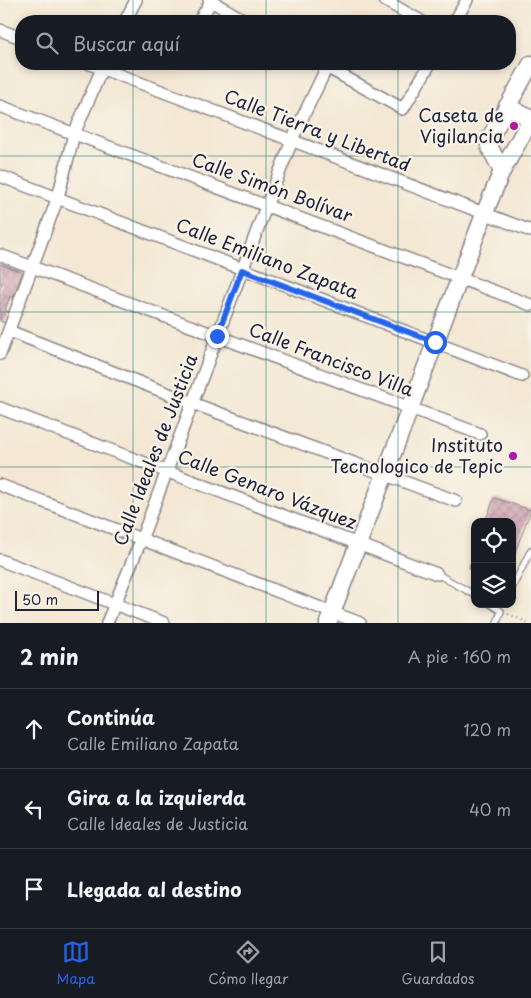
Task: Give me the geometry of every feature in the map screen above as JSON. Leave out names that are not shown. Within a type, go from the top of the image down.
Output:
[{"type":"street","points":[[128,15],[136,0]]},
{"type":"street","points":[[202,15],[211,0],[236,15]]},
{"type":"street","points":[[384,0],[410,15]]},
{"type":"street","points":[[458,15],[467,0]]},
{"type":"street","points":[[0,30],[15,36]]},
{"type":"street","points":[[502,171],[489,146],[491,136],[531,64]]},
{"type":"street","points":[[0,354],[58,197],[74,134],[100,70]]},
{"type":"street","name":"Calle Tierra y Libertad","points":[[112,70],[531,231]]},
{"type":"street","name":"Calle Ideales de Justicia","points":[[108,623],[141,540],[266,204],[322,70]]},
{"type":"street","points":[[331,70],[403,109],[426,70]]},
{"type":"street","name":"Calle Simón Bolívar","points":[[0,106],[266,204],[531,305]]},
{"type":"street","points":[[330,618],[383,474],[484,212],[502,171],[531,119],[506,106]]},
{"type":"street","name":"Calle Emiliano Zapata","points":[[0,176],[522,376]]},
{"type":"street","name":"Calle Francisco Villa","points":[[0,255],[480,434]]},
{"type":"street","points":[[9,331],[192,403],[456,501]]},
{"type":"street","name":"Calle Genaro Vázquez","points":[[0,408],[437,574]]},
{"type":"street","points":[[0,485],[141,540],[330,618],[360,623]]},
{"type":"street","points":[[0,560],[164,623]]},
{"type":"lane","points":[[516,580],[531,550]]},
{"type":"lane","points":[[437,574],[471,593]]},
{"type":"lane","points":[[496,608],[501,611]]},
{"type":"lane","points":[[497,623],[502,608]]},
{"type":"path","points":[[514,617],[529,623]]},
{"type":"building","points":[[0,264],[22,272],[13,298],[10,296],[5,310],[9,312],[5,323],[0,321],[0,288],[2,283],[0,283]]},
{"type":"building","points":[[494,498],[531,510],[516,549],[516,518],[486,518]]},
{"type":"place","name":"Caseta de Vigilancia","points":[[514,126]]},
{"type":"place","name":"Instituto Tecnologico de Tepic","points":[[513,456]]},
{"type":"route","points":[[217,336],[242,270],[435,342]]}]
